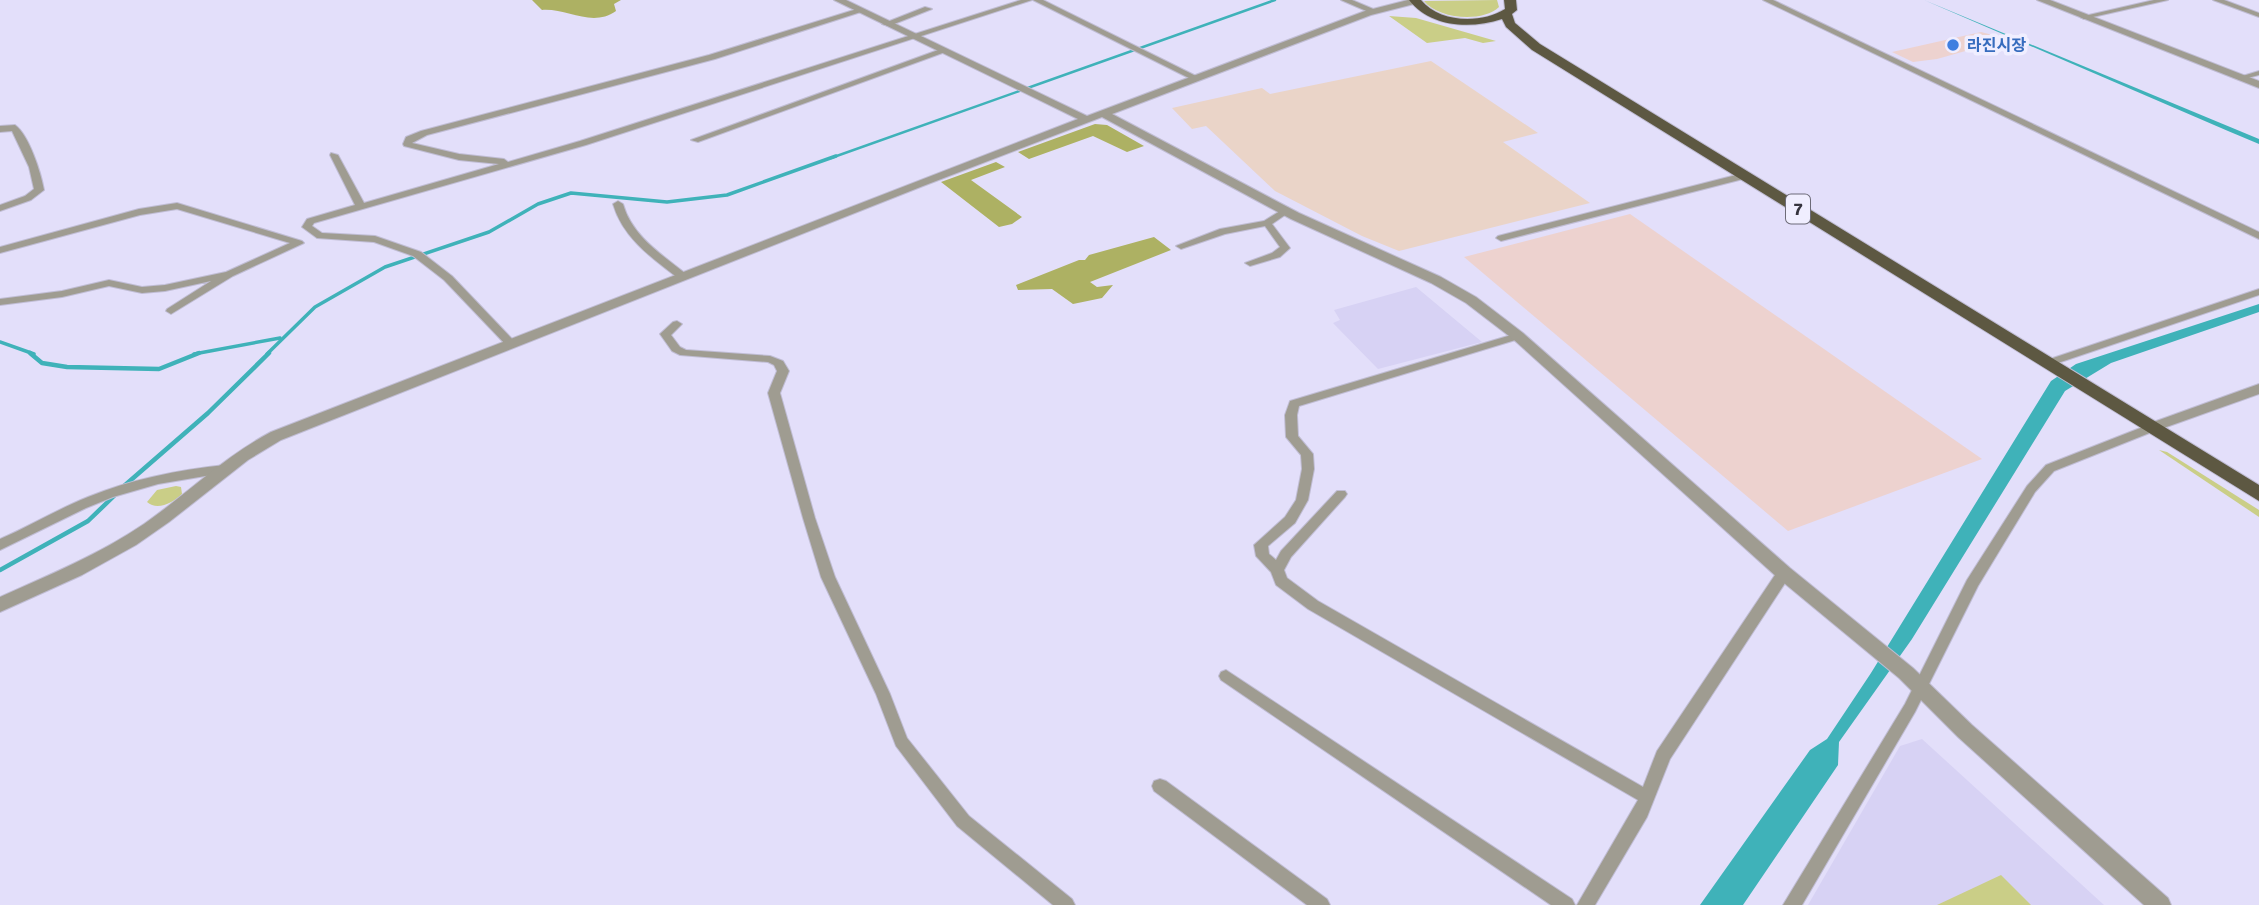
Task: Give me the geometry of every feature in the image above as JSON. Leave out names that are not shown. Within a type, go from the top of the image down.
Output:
[{"type":"highway","points":[[1506,14],[1511,10],[1510,0]]},
{"type":"highway","name":"7","points":[[1415,1],[1427,11],[1536,47]]},
{"type":"highway","name":"7","points":[[1450,19],[1482,20],[1506,14],[1510,25],[1536,47],[2259,494]]},
{"type":"street","points":[[320,236],[307,228],[310,221],[515,162],[915,38],[1028,0]]},
{"type":"street","points":[[1037,0],[1196,78]]},
{"type":"street","points":[[1345,0],[1374,11]]},
{"type":"street","points":[[1767,0],[2259,236]]},
{"type":"street","points":[[2042,0],[2259,85]]},
{"type":"street","points":[[2084,17],[2164,0]]},
{"type":"street","points":[[2217,0],[2259,15]]},
{"type":"street","points":[[842,1],[1088,120]]},
{"type":"street","points":[[0,605],[64,575],[145,531],[255,446],[276,436],[1196,78],[1374,11],[1415,1]]},
{"type":"street","points":[[886,23],[928,9]]},
{"type":"street","points":[[515,162],[459,157],[407,144],[409,139],[424,133],[712,58],[860,11]]},
{"type":"street","points":[[695,140],[944,51]]},
{"type":"street","points":[[2240,78],[2259,73]]},
{"type":"street","points":[[1104,114],[1285,211],[1436,280],[1471,300],[1518,336],[1784,573],[1913,680],[1965,731],[2160,905]]},
{"type":"street","points":[[0,129],[15,128],[20,135],[38,179],[39,190],[28,198],[0,208]]},
{"type":"street","points":[[334,155],[360,205]]},
{"type":"street","points":[[1501,238],[1744,176]]},
{"type":"street","points":[[618,204],[619,213],[634,233],[682,276]]},
{"type":"street","points":[[0,250],[139,212],[177,206],[299,243]]},
{"type":"street","points":[[1181,246],[1223,231],[1266,223],[1285,211]]},
{"type":"street","points":[[1250,263],[1276,255],[1285,248],[1266,223]]},
{"type":"street","points":[[171,311],[229,274],[299,243],[320,236],[375,239],[420,256],[448,278],[511,344]]},
{"type":"street","points":[[0,302],[62,294],[109,283],[142,290],[165,288],[229,274]]},
{"type":"street","points":[[2054,366],[2259,292]]},
{"type":"street","points":[[677,324],[665,334],[676,349],[684,353],[770,359],[779,363],[783,371],[774,393],[828,577],[883,694],[901,741],[963,821],[1066,905]]},
{"type":"street","points":[[1518,336],[1294,404],[1291,415],[1293,437],[1307,454],[1308,469],[1302,500],[1290,520],[1261,545],[1263,556],[1277,570],[1281,581],[1313,605],[1647,797]]},
{"type":"street","points":[[1792,905],[1913,680],[2031,489],[2043,475],[2050,468],[2077,455],[2259,389]]},
{"type":"street","points":[[0,545],[127,487],[193,472],[225,469]]},
{"type":"street","points":[[1277,570],[1286,554],[1341,494]]},
{"type":"street","points":[[1586,905],[1647,797],[1663,756],[1784,573]]},
{"type":"street","points":[[1226,676],[1566,905]]},
{"type":"street","points":[[1160,786],[1321,905]]},
{"type":"shaded area","points":[[532,0],[621,0],[614,4],[616,11],[607,16],[589,18],[542,10]]},
{"type":"shaded area","points":[[1497,0],[1499,7],[1471,17],[1439,12],[1424,1]]},
{"type":"shaded area","points":[[1924,0],[2259,139],[2259,144],[2228,131]]},
{"type":"shaded area","points":[[1389,16],[1416,18],[1496,41],[1483,43],[1465,38],[1427,43]]},
{"type":"shaded area","name":"라진시장","points":[[1981,32],[2008,39],[1937,59],[1913,62],[1892,52]]},
{"type":"shaded area","points":[[1431,61],[1538,133],[1503,142],[1590,203],[1399,251],[1362,236],[1275,191],[1206,126],[1192,129],[1172,108],[1262,88],[1270,94]]},
{"type":"shaded area","points":[[1095,124],[1107,125],[1144,146],[1127,152],[1093,136],[1029,159],[1018,152]]},
{"type":"shaded area","points":[[996,162],[1005,167],[971,180],[1022,217],[1012,224],[999,227],[941,182]]},
{"type":"shaded area","points":[[1630,214],[1982,459],[1788,531],[1464,257]]},
{"type":"shaded area","points":[[1154,237],[1171,250],[1090,282],[1097,287],[1113,285],[1102,298],[1073,304],[1052,289],[1018,290],[1016,285],[1085,260],[1089,255]]},
{"type":"shaded area","points":[[1416,287],[1482,342],[1378,369],[1333,323],[1340,320],[1334,310]]},
{"type":"shaded area","points":[[2259,304],[2259,312],[2111,363],[2065,391],[1912,639],[1839,742],[1838,765],[1743,905],[1700,905],[1810,750],[1827,739],[1871,673],[2051,381],[2076,364]]},
{"type":"shaded area","points":[[2159,450],[2167,452],[2259,510],[2259,517]]},
{"type":"shaded area","points":[[181,487],[182,494],[170,503],[155,506],[147,502],[157,490]]},
{"type":"shaded area","points":[[1922,739],[2104,905],[1808,905],[1900,746]]},
{"type":"shaded area","points":[[2001,875],[2031,905],[1937,905]]},
{"type":"waterway","points":[[831,158],[1275,0]]},
{"type":"waterway","points":[[267,354],[315,307],[385,267],[489,232],[538,204],[571,193],[667,202],[727,195],[836,156]]},
{"type":"waterway","points":[[199,353],[280,338]]},
{"type":"waterway","points":[[0,342],[34,354]]},
{"type":"waterway","points":[[30,353],[42,363],[67,367],[159,369],[199,353]]},
{"type":"waterway","points":[[194,354],[199,353]]},
{"type":"waterway","points":[[124,486],[208,413],[269,353]]},
{"type":"waterway","points":[[0,570],[88,521],[116,494]]},
{"type":"place","name":"라진시장","points":[[1953,45]]}]
